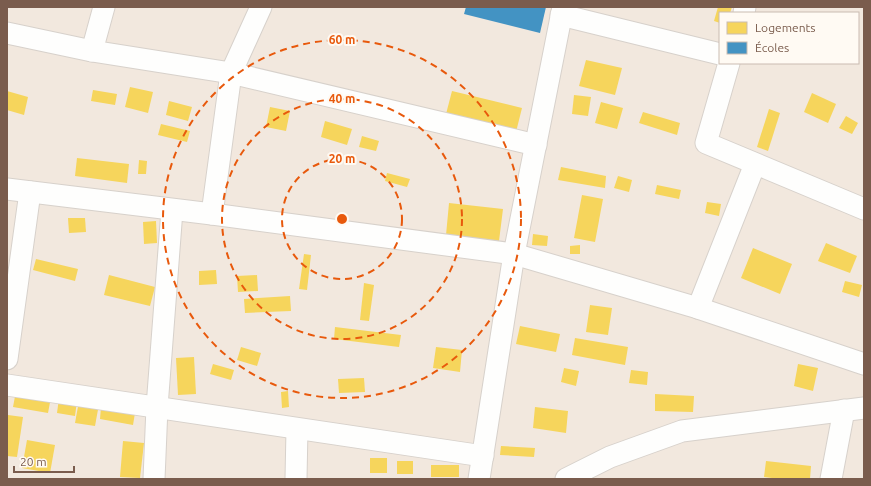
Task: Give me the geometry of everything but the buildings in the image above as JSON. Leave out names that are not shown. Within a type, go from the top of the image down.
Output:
[{"type":"street","points":[[92,51],[104,7]]},
{"type":"street","points":[[212,214],[231,73],[261,7]]},
{"type":"street","points":[[480,479],[514,254],[562,11],[719,54]]},
{"type":"street","points":[[7,33],[92,51],[231,73],[536,145]]},
{"type":"street","points":[[729,64],[706,143],[864,209]]},
{"type":"street","points":[[698,308],[755,164]]},
{"type":"street","points":[[7,189],[212,214],[514,254],[698,308],[864,364]]},
{"type":"street","points":[[7,359],[30,192]]},
{"type":"street","points":[[154,479],[157,407],[172,210]]},
{"type":"street","points":[[7,385],[483,456]]},
{"type":"street","points":[[566,479],[610,457],[682,431],[864,408]]},
{"type":"street","points":[[831,479],[844,410]]},
{"type":"street","points":[[296,479],[297,429]]},
{"type":"shaded area","points":[[7,7],[864,7],[864,479],[7,479]]}]
